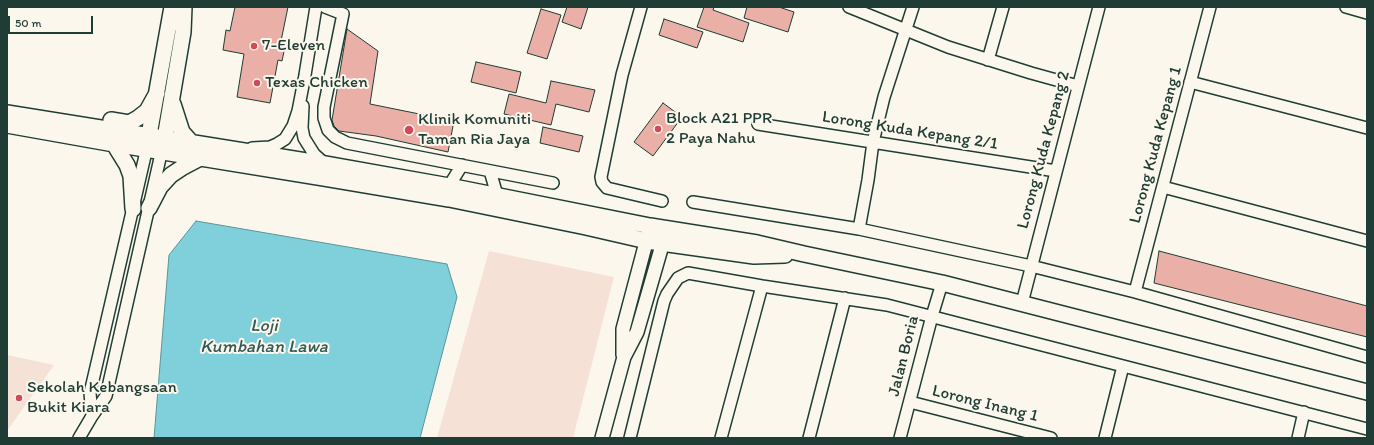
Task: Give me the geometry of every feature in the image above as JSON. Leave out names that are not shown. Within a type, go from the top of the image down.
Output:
[{"type":"main road","points":[[148,142],[172,7]]},
{"type":"main road","points":[[163,145],[183,32],[184,7]]},
{"type":"main road","points":[[7,108],[42,111],[129,123],[147,111],[157,93]]},
{"type":"main road","points":[[171,100],[179,126],[190,142]]},
{"type":"main road","points":[[7,113],[163,145],[200,158],[449,199],[586,226],[664,236],[754,256],[804,254],[942,283],[1022,302],[1367,392]]},
{"type":"main road","points":[[7,125],[114,144],[148,142]]},
{"type":"main road","points":[[163,145],[190,142],[449,186],[497,195],[648,234]]},
{"type":"main road","points":[[114,144],[127,165],[131,176],[133,209]]},
{"type":"main road","points":[[148,208],[160,187],[171,175],[183,166],[200,158]]},
{"type":"street","points":[[238,150],[270,147],[277,144],[284,139],[293,126],[298,111],[305,75],[316,7]]},
{"type":"street","points":[[325,7],[342,14],[324,107],[326,124],[331,134],[340,141],[347,144],[553,183]]},
{"type":"street","points":[[641,7],[622,75],[601,177],[602,182],[607,188],[662,201]]},
{"type":"street","points":[[849,7],[948,47],[1078,86]]},
{"type":"street","points":[[859,229],[873,142],[884,97],[907,30],[913,7]]},
{"type":"street","points":[[988,60],[1002,7]]},
{"type":"street","name":"Lorong Kuda Kepang 2","points":[[1022,302],[1099,7]]},
{"type":"street","name":"Lorong Kuda Kepang 1","points":[[1135,292],[1210,7]]},
{"type":"street","points":[[1346,7],[1367,12]]},
{"type":"street","points":[[305,75],[302,128],[304,138],[314,154],[325,164]]},
{"type":"street","points":[[1190,82],[1367,128]]},
{"type":"street","name":"Lorong Kuda Kepang 2/1","points":[[758,124],[1056,171]]},
{"type":"street","points":[[92,416],[90,393],[148,142]]},
{"type":"street","points":[[79,438],[106,396],[163,145]]},
{"type":"street","points":[[449,186],[462,165]]},
{"type":"street","points":[[490,171],[497,195]]},
{"type":"street","points":[[1163,187],[1367,241]]},
{"type":"street","points":[[693,202],[859,229],[1031,266],[1135,292],[1367,357]]},
{"type":"street","points":[[624,357],[623,329],[648,234]]},
{"type":"street","points":[[602,438],[624,357],[637,332],[664,236]]},
{"type":"street","points":[[630,438],[664,301],[678,278],[688,273],[696,273],[762,286],[887,305],[1367,429]]},
{"type":"street","name":"Jalan Boria","points":[[900,438],[942,283]]},
{"type":"street","points":[[721,438],[762,286]]},
{"type":"street","points":[[809,438],[845,298]]},
{"type":"street","points":[[1105,438],[1123,366]]},
{"type":"street","name":"Lorong Inang 1","points":[[910,402],[1051,438]]},
{"type":"street","points":[[1298,438],[1304,412]]},
{"type":"shaded area","points":[[489,251],[614,277],[573,438],[437,438]]},
{"type":"shaded area","name":"Sekolah Kebangsaan Bukit Kiara","points":[[7,355],[54,365],[7,431]]},
{"type":"water","name":"Loji Kumbahan Lawa","points":[[196,221],[447,264],[457,297],[420,438],[154,438],[169,255]]},
{"type":"building","points":[[235,7],[288,7],[281,41],[286,42],[282,61],[278,60],[270,103],[237,97],[244,54],[223,50],[226,30],[230,31]]},
{"type":"building","points":[[567,7],[588,7],[581,29],[562,22]]},
{"type":"building","points":[[704,7],[714,7],[713,10],[749,23],[743,42],[697,27]]},
{"type":"building","points":[[747,7],[779,7],[794,12],[788,32],[744,18]]},
{"type":"building","points":[[541,9],[561,15],[547,59],[527,53]]},
{"type":"building","points":[[664,19],[703,32],[697,48],[659,35]]},
{"type":"building","points":[[347,29],[378,51],[370,104],[454,121],[448,152],[376,136],[339,131],[334,126],[332,120]]},
{"type":"building","points":[[476,62],[521,72],[516,93],[471,82]]},
{"type":"building","points":[[551,81],[595,90],[589,112],[556,104],[551,125],[504,114],[509,94],[546,103]]},
{"type":"building","name":"Block A21 PPR 2 Paya Nahu","points":[[663,103],[682,117],[653,156],[634,142]]},
{"type":"building","points":[[543,127],[583,136],[579,152],[540,143]]},
{"type":"building","points":[[1159,251],[1367,306],[1367,337],[1154,283]]},
{"type":"place","name":"7-Eleven","points":[[254,46]]},
{"type":"place","name":"Texas Chicken","points":[[257,83]]},
{"type":"place","name":"Block A21 PPR 2 Paya Nahu","points":[[658,129]]},
{"type":"place","name":"Klinik Komuniti Taman Ria Jaya","points":[[409,130]]},
{"type":"place","name":"Sekolah Kebangsaan Bukit Kiara","points":[[19,398]]}]
